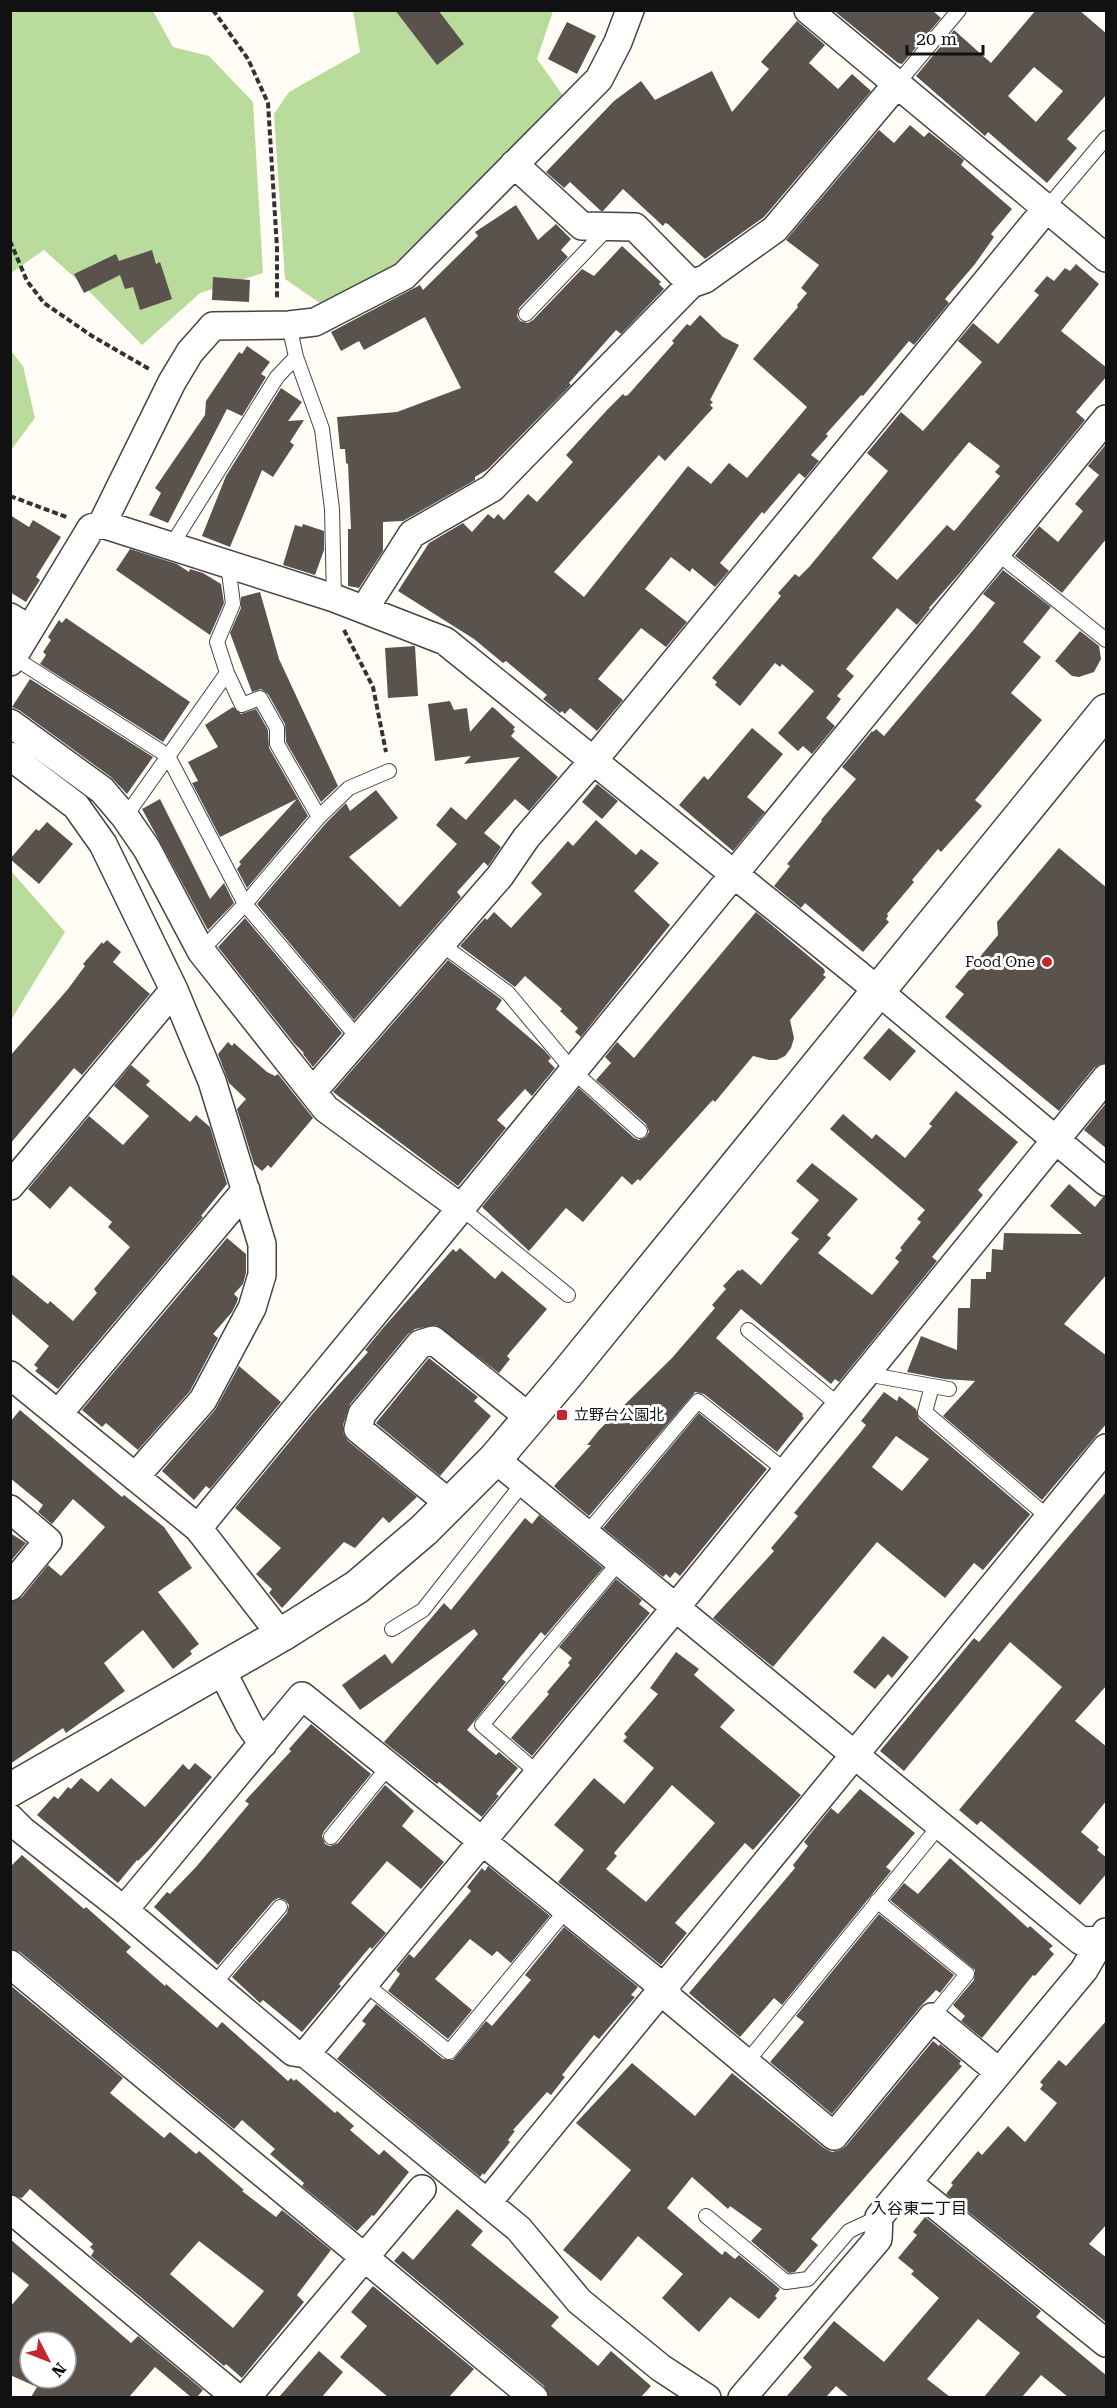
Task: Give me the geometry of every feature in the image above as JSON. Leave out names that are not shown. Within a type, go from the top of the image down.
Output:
[{"type":"street","points":[[12,660],[20,623],[97,526],[172,382],[190,352],[213,326],[315,322],[404,276],[599,79],[618,42],[630,10]]},
{"type":"street","points":[[808,10],[1107,258]]},
{"type":"street","points":[[365,608],[412,534],[492,488],[691,284],[705,279],[775,229],[897,84]]},
{"type":"street","points":[[514,164],[582,226],[635,226],[691,284]]},
{"type":"street","points":[[314,1090],[500,876],[526,838],[593,761],[1046,208]]},
{"type":"street","points":[[198,1528],[1107,419]]},
{"type":"street","points":[[97,526],[171,546],[334,597],[445,641],[735,874],[1107,1182]]},
{"type":"street","points":[[10,1790],[281,1635],[357,1587],[450,1504],[495,1459],[530,1418],[1107,711]]},
{"type":"street","points":[[10,723],[102,789],[125,817],[147,849],[201,951],[314,1090],[326,1109],[461,1208]]},
{"type":"street","points":[[10,756],[76,806],[104,844],[174,990],[212,1081],[262,1244],[262,1275],[252,1308],[203,1400],[135,1477]]},
{"type":"street","points":[[10,1186],[174,990]]},
{"type":"street","points":[[306,2054],[787,1472],[1055,1139],[1107,1078]]},
{"type":"street","points":[[58,1414],[246,1190]]},
{"type":"street","points":[[450,1504],[358,1428],[362,1414],[420,1344],[433,1340],[530,1418]]},
{"type":"street","points":[[10,1375],[198,1528],[281,1635]]},
{"type":"street","points":[[487,2203],[1107,1448]]},
{"type":"street","points":[[495,1459],[1081,1941],[1104,1939]]},
{"type":"street","points":[[10,1509],[48,1541],[10,1587]]},
{"type":"street","points":[[221,1669],[249,1724],[263,1744]]},
{"type":"street","points":[[124,1910],[302,1696],[663,1987],[671,2000],[834,2136],[932,2017],[999,2072]]},
{"type":"street","points":[[10,1818],[293,2052],[306,2054],[519,2229],[579,2301],[661,2368],[707,2397]]},
{"type":"street","points":[[742,2397],[878,2239],[879,2217],[1084,1970],[1104,1939]]},
{"type":"street","points":[[10,1964],[534,2397]]},
{"type":"street","points":[[908,2183],[1107,2343]]},
{"type":"street","points":[[246,2397],[366,2258],[422,2189]]},
{"type":"street","points":[[10,2209],[237,2397]]},
{"type":"lane","points":[[897,84],[959,10]]},
{"type":"lane","points":[[1046,208],[1107,138]]},
{"type":"lane","points":[[526,314],[609,226]]},
{"type":"lane","points":[[283,325],[322,429],[332,509],[334,597]]},
{"type":"lane","points":[[171,546],[277,377],[296,357]]},
{"type":"lane","points":[[997,553],[1107,640]]},
{"type":"lane","points":[[228,564],[233,604],[217,642],[227,673],[242,705],[260,698],[277,728],[277,744],[319,817]]},
{"type":"lane","points":[[12,660],[168,756],[245,904],[358,1038]]},
{"type":"lane","points":[[125,817],[227,673]]},
{"type":"lane","points":[[201,951],[245,904],[319,817],[349,788],[389,771]]},
{"type":"lane","points":[[441,944],[508,993],[573,1071],[640,1131]]},
{"type":"lane","points":[[461,1208],[568,1295]]},
{"type":"lane","points":[[748,1330],[840,1406]]},
{"type":"lane","points":[[866,1374],[949,1389]]},
{"type":"lane","points":[[932,1386],[925,1412],[1049,1518]]},
{"type":"lane","points":[[586,1534],[698,1401],[787,1472]]},
{"type":"lane","points":[[392,1629],[423,1610],[523,1483]]},
{"type":"lane","points":[[539,1774],[482,1725],[620,1561]]},
{"type":"lane","points":[[331,1837],[389,1766]]},
{"type":"lane","points":[[746,2063],[940,1825]]},
{"type":"lane","points":[[878,1901],[967,1974],[932,2017]]},
{"type":"lane","points":[[213,1985],[280,1907]]},
{"type":"lane","points":[[364,1983],[449,2052],[567,1909]]},
{"type":"lane","points":[[706,2216],[786,2282],[808,2280],[849,2231],[879,2217]]},
{"type":"path","points":[[213,10],[248,59],[268,103],[283,325]]},
{"type":"path","points":[[10,242],[27,281],[44,303],[92,336],[172,382]]},
{"type":"path","points":[[10,496],[97,526]]},
{"type":"path","points":[[334,597],[340,623],[373,687],[389,771]]},
{"type":"green space","points":[[11,11],[153,11],[173,47],[209,56],[253,102],[263,273],[200,293],[142,345],[83,285],[44,250],[11,273]]},
{"type":"green space","points":[[353,11],[553,11],[537,59],[567,101],[411,256],[320,303],[285,279],[274,114],[289,92],[360,52]]},
{"type":"green space","points":[[11,351],[23,366],[35,418],[11,450]]},
{"type":"green space","points":[[11,871],[65,932],[10,1020]]},
{"type":"building","points":[[395,10],[438,10],[464,44],[437,65]]},
{"type":"building","points":[[833,10],[932,10],[941,18],[902,64]]},
{"type":"building","points":[[1036,10],[1079,10],[1107,34],[1107,94],[1067,139],[1077,148],[1047,183],[988,132],[985,136],[916,76],[954,30],[991,63]],"holes":[[[1034,67],[1063,91],[1036,122],[1008,96]]]},
{"type":"building","points":[[797,21],[825,45],[809,63],[838,89],[852,74],[871,91],[764,217],[705,259],[668,224],[665,223],[663,226],[623,189],[601,211],[570,182],[564,188],[546,172],[614,101],[641,81],[655,100],[712,71],[732,112],[769,69],[761,62]]},
{"type":"building","points":[[567,22],[596,36],[577,74],[548,59]]},
{"type":"building","points":[[910,125],[924,137],[929,132],[964,160],[961,165],[1012,209],[991,234],[994,237],[975,264],[945,299],[949,303],[914,345],[909,341],[863,396],[861,395],[826,434],[828,436],[811,455],[819,461],[805,478],[799,473],[764,514],[762,512],[720,563],[729,571],[715,587],[692,568],[690,572],[671,557],[645,589],[687,622],[666,647],[641,628],[598,679],[623,700],[597,731],[570,708],[565,714],[562,711],[560,713],[543,699],[547,695],[506,661],[503,663],[474,639],[398,591],[429,543],[463,523],[472,532],[488,514],[494,519],[498,514],[504,520],[528,494],[537,502],[573,462],[566,455],[623,394],[628,395],[674,343],[672,341],[687,324],[690,326],[700,315],[723,337],[739,345],[710,400],[713,402],[710,405],[713,408],[665,461],[659,455],[554,572],[584,597],[688,466],[711,484],[729,463],[747,478],[807,407],[753,359],[798,307],[797,305],[807,293],[801,288],[819,265],[786,240],[879,130],[894,143]]},
{"type":"building","points":[[516,205],[538,240],[556,224],[571,239],[561,250],[568,257],[519,308],[517,316],[520,321],[528,323],[533,320],[582,269],[594,276],[622,246],[661,282],[659,284],[664,289],[621,334],[616,330],[569,383],[571,385],[488,469],[475,477],[475,480],[403,521],[383,522],[383,551],[359,588],[348,586],[348,529],[351,529],[348,464],[345,449],[340,449],[337,417],[397,412],[461,388],[425,317],[364,350],[359,341],[341,351],[331,332],[420,285],[423,290],[478,236],[475,232]]},
{"type":"building","points":[[152,250],[156,264],[160,262],[172,299],[140,310],[133,287],[125,289],[120,275],[84,293],[74,274],[116,254],[119,261]]},
{"type":"building","points":[[1076,264],[1099,284],[1061,331],[1107,368],[1107,376],[1076,412],[1085,420],[917,625],[897,608],[846,669],[854,676],[837,696],[841,699],[826,718],[835,726],[812,754],[803,746],[798,751],[778,733],[814,691],[782,664],[780,667],[775,663],[740,706],[715,685],[717,682],[712,678],[781,596],[778,593],[795,574],[799,577],[810,566],[888,471],[867,453],[901,412],[923,431],[982,362],[958,341],[973,323],[998,344],[1039,295],[1034,291],[1047,276],[1054,281],[1065,268],[1070,271]],"holes":[[[969,442],[1000,466],[995,472],[1000,476],[956,529],[954,531],[947,525],[897,580],[872,558]]]},
{"type":"building","points":[[213,277],[250,280],[249,302],[212,300]]},
{"type":"building","points":[[247,346],[270,362],[261,374],[266,377],[242,416],[227,409],[168,523],[149,515],[161,493],[155,488],[205,415],[206,401],[239,352],[242,354]]},
{"type":"building","points":[[281,388],[302,402],[288,421],[304,420],[290,442],[294,445],[273,477],[262,470],[230,547],[202,536],[226,476]]},
{"type":"building","points":[[1107,443],[1107,538],[1062,593],[1015,556],[1039,526],[1058,542],[1083,511],[1075,504],[1099,475],[1088,466]]},
{"type":"building","points":[[10,515],[29,527],[33,520],[61,537],[36,577],[40,580],[26,602],[10,592]]},
{"type":"building","points":[[303,524],[324,531],[324,550],[315,575],[283,565],[295,525],[302,527]]},
{"type":"building","points":[[130,549],[177,564],[189,572],[190,569],[203,573],[221,584],[224,603],[210,635],[116,570]]},
{"type":"building","points":[[1003,570],[1051,607],[1023,642],[1041,657],[1011,693],[1042,720],[975,800],[982,806],[941,852],[938,849],[912,880],[914,882],[887,914],[886,919],[889,922],[863,952],[805,903],[801,908],[774,886],[790,866],[787,864],[856,779],[842,767],[872,731],[876,729],[884,736],[975,628],[995,603],[983,594]]},
{"type":"building","points":[[260,592],[279,659],[338,786],[321,802],[286,742],[285,724],[268,694],[261,689],[252,692],[230,633],[241,608],[241,597]]},
{"type":"building","points":[[66,618],[190,702],[163,742],[40,664],[46,655],[43,652],[51,640],[48,637],[59,620],[62,623]]},
{"type":"building","points":[[1080,631],[1099,646],[1101,659],[1094,672],[1079,677],[1072,676],[1055,661]]},
{"type":"building","points":[[415,646],[418,696],[388,698],[385,648]]},
{"type":"building","points":[[30,679],[153,757],[127,794],[111,777],[12,707]]},
{"type":"building","points":[[450,701],[454,710],[467,708],[470,732],[492,707],[494,708],[515,727],[511,736],[558,777],[529,811],[515,799],[484,833],[501,847],[488,866],[484,862],[457,892],[461,897],[354,1020],[257,904],[346,803],[350,811],[376,790],[398,818],[349,857],[400,907],[457,844],[436,825],[451,807],[466,820],[520,757],[464,764],[471,756],[435,761],[428,704]]},
{"type":"building","points":[[233,707],[241,714],[256,709],[268,730],[269,748],[308,816],[247,888],[237,869],[241,864],[239,862],[297,799],[220,837],[192,783],[198,781],[188,762],[218,747],[205,725]]},
{"type":"building","points":[[752,728],[783,754],[747,797],[765,812],[733,851],[679,805],[704,776],[708,780]]},
{"type":"building","points":[[597,784],[618,801],[602,819],[582,802]]},
{"type":"building","points":[[160,799],[210,899],[224,883],[234,903],[208,930],[142,809]]},
{"type":"building","points":[[596,820],[636,855],[641,849],[659,863],[634,891],[670,925],[581,1037],[575,1032],[578,1028],[560,1011],[562,1009],[525,976],[515,987],[460,946],[485,918],[487,920],[494,912],[511,928],[542,894],[531,883],[568,841],[573,846]]},
{"type":"building","points":[[47,822],[73,844],[39,884],[10,859],[36,829],[39,831]]},
{"type":"building","points":[[1059,848],[1107,888],[1107,1063],[1094,1068],[1059,1111],[945,1017],[964,994],[955,987],[998,935],[997,922]]},
{"type":"building","points":[[756,912],[825,972],[823,975],[826,977],[790,1020],[794,1038],[791,1048],[785,1056],[777,1060],[753,1056],[715,1102],[713,1100],[709,1104],[640,1181],[638,1179],[632,1185],[622,1176],[583,1222],[566,1208],[529,1251],[482,1207],[579,1088],[634,1138],[639,1140],[646,1137],[649,1132],[646,1124],[596,1080],[611,1063],[605,1057],[617,1042],[634,1058]]},
{"type":"building","points":[[245,918],[342,1033],[313,1067],[218,947]]},
{"type":"building","points":[[107,940],[121,952],[113,962],[150,994],[82,1075],[74,1068],[10,1144],[10,1056],[68,989],[85,966],[83,964],[102,942],[103,944]]},
{"type":"building","points":[[448,960],[502,1000],[496,1009],[544,1050],[551,1058],[548,1061],[555,1068],[532,1096],[525,1089],[497,1120],[506,1128],[458,1186],[333,1092]]},
{"type":"building","points":[[889,1028],[916,1051],[890,1081],[863,1058]]},
{"type":"building","points":[[228,1042],[232,1046],[234,1043],[267,1072],[275,1076],[278,1074],[313,1118],[271,1168],[268,1165],[262,1171],[254,1164],[237,1109],[246,1099],[229,1083],[218,1054]]},
{"type":"building","points":[[131,1065],[150,1081],[146,1085],[190,1122],[196,1115],[210,1127],[227,1184],[201,1216],[203,1217],[58,1389],[35,1371],[38,1368],[34,1365],[49,1346],[10,1312],[10,1273],[45,1302],[48,1304],[50,1301],[73,1321],[97,1293],[94,1289],[130,1247],[108,1227],[112,1222],[70,1186],[50,1209],[28,1189],[89,1116],[123,1145],[149,1116],[114,1086]]},
{"type":"building","points":[[956,1091],[1018,1142],[978,1190],[983,1195],[932,1257],[937,1261],[839,1382],[835,1379],[831,1384],[741,1309],[716,1338],[803,1414],[804,1418],[777,1452],[704,1394],[695,1392],[589,1516],[554,1486],[591,1445],[587,1445],[599,1430],[672,1358],[715,1308],[712,1305],[726,1289],[723,1286],[738,1270],[742,1269],[761,1285],[799,1239],[791,1233],[819,1200],[796,1181],[812,1163],[858,1199],[827,1235],[831,1238],[818,1253],[872,1295],[899,1262],[895,1258],[902,1250],[900,1248],[921,1222],[917,1219],[925,1210],[830,1129],[843,1114],[872,1139],[876,1134],[905,1158],[932,1126],[929,1124]]},
{"type":"building","points":[[1107,1102],[1107,1149],[1084,1130]]},
{"type":"building","points":[[1069,1184],[1095,1207],[1103,1197],[1107,1197],[1107,1274],[1064,1324],[1107,1356],[1107,1423],[1042,1500],[943,1416],[975,1381],[944,1379],[907,1372],[921,1336],[957,1350],[958,1308],[970,1308],[971,1279],[986,1279],[986,1272],[991,1272],[992,1249],[1003,1250],[1004,1233],[1082,1234],[1050,1206]]},
{"type":"building","points":[[227,1238],[246,1254],[246,1273],[243,1284],[234,1294],[238,1298],[237,1302],[232,1312],[213,1334],[218,1338],[190,1391],[138,1450],[106,1423],[102,1427],[82,1410]]},
{"type":"building","points":[[460,1248],[495,1279],[502,1271],[547,1309],[507,1356],[510,1359],[499,1373],[436,1325],[415,1329],[408,1334],[350,1404],[343,1425],[343,1433],[348,1441],[417,1497],[389,1523],[383,1517],[355,1548],[344,1542],[282,1608],[269,1593],[272,1589],[256,1574],[281,1548],[235,1508],[315,1411],[368,1352],[365,1350],[383,1328],[453,1249],[456,1252]]},
{"type":"building","points":[[429,1358],[478,1397],[474,1401],[491,1416],[440,1476],[376,1423]]},
{"type":"building","points":[[239,1366],[281,1402],[210,1489],[206,1486],[194,1500],[162,1471],[215,1410]]},
{"type":"building","points":[[884,1392],[897,1401],[899,1396],[916,1409],[919,1419],[1030,1514],[983,1570],[974,1563],[945,1598],[877,1542],[773,1667],[713,1618],[774,1551],[771,1548],[798,1516],[794,1513],[866,1425],[861,1421]],"holes":[[[896,1436],[929,1459],[902,1491],[872,1467]]]},
{"type":"building","points":[[20,1410],[122,1497],[124,1495],[164,1527],[192,1568],[158,1592],[199,1644],[190,1651],[192,1654],[173,1669],[143,1630],[104,1663],[125,1691],[66,1733],[63,1728],[10,1764],[10,1602],[22,1597],[48,1565],[61,1576],[105,1527],[73,1499],[52,1524],[38,1512],[43,1505],[10,1478],[10,1422]]},
{"type":"building","points":[[699,1413],[767,1469],[680,1576],[675,1572],[670,1578],[666,1574],[663,1577],[603,1528]]},
{"type":"building","points":[[1107,1491],[1107,1685],[1075,1721],[1107,1747],[1107,1800],[1081,1832],[1099,1847],[1097,1850],[1107,1858],[1107,1873],[1080,1905],[981,1821],[977,1825],[959,1810],[1062,1687],[1010,1642],[904,1771],[880,1751],[974,1638],[979,1642]]},
{"type":"building","points":[[539,1515],[603,1568],[545,1636],[541,1632],[502,1679],[506,1682],[467,1730],[496,1755],[499,1752],[518,1768],[496,1794],[499,1796],[482,1817],[384,1742],[478,1634],[474,1629],[360,1710],[342,1685],[385,1654],[392,1664],[444,1603],[451,1610],[525,1518],[532,1524]]},
{"type":"building","points":[[10,1533],[26,1543],[10,1562]]},
{"type":"building","points":[[616,1579],[642,1600],[639,1604],[650,1613],[532,1756],[511,1738],[549,1694],[547,1692],[570,1665],[568,1663],[572,1658],[559,1647]]},
{"type":"building","points":[[883,1636],[909,1657],[892,1678],[888,1674],[875,1689],[853,1672]]},
{"type":"building","points":[[676,1652],[699,1669],[694,1675],[735,1710],[720,1727],[801,1795],[753,1850],[745,1843],[675,1923],[687,1933],[661,1965],[558,1882],[584,1850],[554,1825],[594,1778],[624,1804],[654,1768],[623,1741],[627,1737],[624,1734],[658,1694],[650,1688]],"holes":[[[672,1785],[715,1823],[646,1902],[606,1869],[617,1856],[614,1853]]]},
{"type":"building","points":[[311,1724],[371,1774],[324,1831],[322,1836],[325,1844],[330,1846],[338,1843],[385,1785],[414,1811],[402,1826],[444,1862],[421,1889],[387,1861],[351,1903],[386,1933],[372,1949],[370,1947],[302,2032],[263,2000],[260,2003],[232,1977],[287,1913],[289,1905],[285,1900],[278,1898],[273,1901],[218,1965],[154,1907],[167,1892],[170,1894],[196,1867],[249,1804],[245,1801],[291,1751],[289,1749]]},
{"type":"building","points":[[195,1763],[212,1777],[118,1883],[37,1815],[54,1796],[58,1799],[68,1787],[71,1789],[81,1778],[98,1792],[111,1778],[145,1807],[183,1764],[189,1770]]},
{"type":"building","points":[[860,1789],[915,1833],[886,1867],[891,1871],[782,2005],[774,1998],[740,2037],[689,1993],[795,1868],[793,1865],[808,1846],[804,1842],[831,1808],[838,1814]]},
{"type":"building","points":[[22,1855],[131,1947],[126,1952],[165,1986],[166,1984],[217,2028],[222,2022],[288,2081],[291,2078],[294,2081],[296,2079],[335,2113],[337,2111],[354,2126],[350,2130],[379,2155],[384,2150],[409,2172],[374,2216],[372,2215],[357,2231],[302,2186],[304,2183],[270,2154],[275,2149],[242,2120],[234,2129],[20,1952],[10,1949],[10,1867]]},
{"type":"building","points":[[950,1858],[1028,1928],[1030,1926],[1053,1946],[1049,1949],[1054,1954],[1035,1976],[1033,1975],[982,2038],[961,2021],[965,2016],[953,2005],[974,1980],[975,1970],[890,1900],[904,1883],[918,1894]]},
{"type":"building","points":[[488,1866],[550,1916],[511,1963],[497,1951],[492,1956],[470,1939],[435,1979],[472,2010],[448,2039],[388,1991],[400,1974],[396,1970],[409,1954],[414,1958],[471,1891],[467,1887],[482,1868],[485,1871]]},
{"type":"building","points":[[879,1914],[954,1975],[940,1993],[936,1990],[920,2007],[832,2114],[770,2062],[804,2022],[796,2016]]},
{"type":"building","points":[[564,1927],[638,1987],[631,1995],[635,1997],[599,2039],[594,2035],[562,2075],[565,2077],[551,2095],[547,2092],[513,2130],[515,2131],[508,2140],[510,2142],[480,2177],[337,2059],[366,2024],[362,2021],[376,2004],[443,2059],[453,2060],[486,2021],[492,2026],[531,1980],[525,1975]]},
{"type":"building","points":[[10,1985],[123,2078],[110,2093],[164,2138],[170,2132],[196,2154],[199,2151],[244,2190],[242,2191],[276,2217],[282,2210],[331,2250],[297,2295],[304,2302],[242,2378],[226,2364],[224,2366],[91,2256],[94,2251],[90,2247],[93,2244],[30,2189],[22,2198],[10,2194]],"holes":[[[199,2241],[264,2291],[233,2328],[170,2274]]]},
{"type":"building","points":[[1107,2020],[1107,2224],[1089,2244],[1107,2258],[1107,2323],[946,2194],[953,2185],[951,2183],[978,2151],[982,2155],[1008,2126],[1025,2142],[1057,2103],[1040,2089],[1043,2085],[1040,2082],[1059,2060],[1066,2066]]},
{"type":"building","points":[[933,2041],[961,2061],[959,2064],[962,2066],[811,2239],[818,2245],[795,2272],[789,2273],[751,2241],[762,2229],[730,2206],[728,2209],[692,2177],[667,2208],[722,2255],[725,2251],[735,2259],[739,2255],[780,2289],[775,2296],[777,2298],[759,2319],[730,2297],[699,2332],[662,2298],[683,2274],[638,2236],[601,2281],[563,2250],[631,2170],[576,2123],[632,2063],[695,2116],[732,2073],[824,2148],[832,2152],[846,2146]]},
{"type":"building","points":[[457,2209],[483,2231],[471,2245],[559,2317],[551,2326],[598,2366],[611,2351],[651,2386],[641,2397],[549,2397],[544,2386],[394,2261],[403,2251],[413,2260]]},
{"type":"building","points":[[925,2217],[1041,2311],[1036,2317],[1107,2376],[1107,2397],[1068,2397],[1041,2375],[1022,2397],[984,2397],[1020,2353],[978,2319],[927,2379],[950,2397],[849,2397],[836,2386],[826,2397],[786,2397],[812,2367],[803,2358],[834,2321],[884,2362],[939,2298],[911,2274],[914,2271],[898,2258],[917,2235],[913,2232]]},
{"type":"building","points":[[10,2239],[131,2343],[138,2336],[203,2390],[197,2397],[191,2397],[155,2367],[129,2397],[31,2397],[35,2390],[78,2390],[78,2330],[18,2330],[18,2379],[10,2375],[10,2307],[29,2285],[10,2270]]},
{"type":"building","points":[[373,2286],[474,2369],[449,2397],[388,2397],[340,2357],[367,2326],[351,2312]]},
{"type":"building","points":[[319,2351],[343,2372],[322,2397],[279,2397]]},
{"type":"place","name":"Food One","points":[[1047,962]]},
{"type":"place","name":"立野台公園北","points":[[562,1415]]},
{"type":"district","name":"入谷東二丁目","points":[[919,2208]]}]
